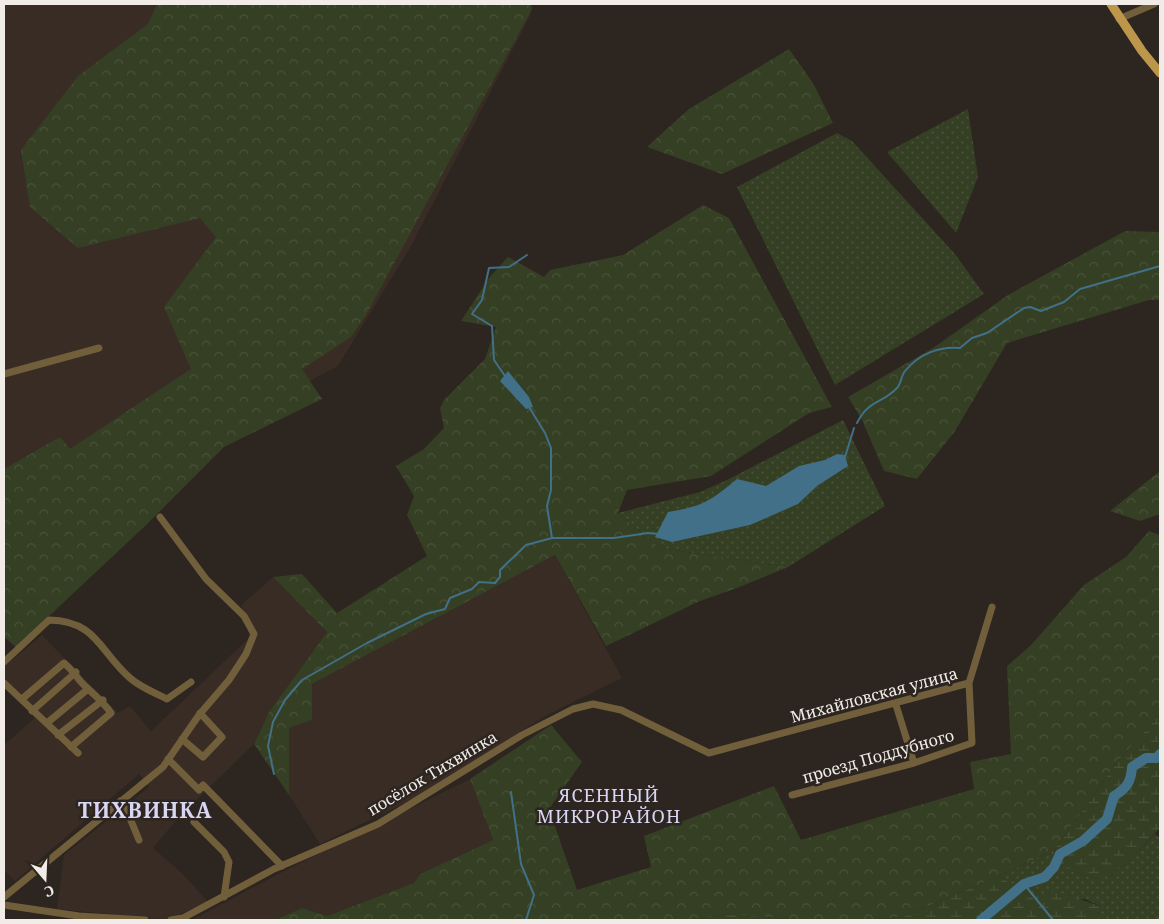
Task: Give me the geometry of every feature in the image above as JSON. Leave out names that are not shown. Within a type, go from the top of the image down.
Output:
[{"type":"main road","points":[[1111,4],[1119,18],[1160,73]]},
{"type":"street","points":[[1119,18],[1154,4]]},
{"type":"street","points":[[4,374],[99,348]]},
{"type":"street","points":[[4,897],[163,767],[200,713],[229,680],[246,654],[254,634],[244,616],[206,579],[160,518]]},
{"type":"street","name":"Михайловская улица","points":[[710,754],[896,705],[969,683],[992,607]]},
{"type":"street","points":[[4,662],[49,620],[68,621],[85,628],[130,679],[166,699],[192,682]]},
{"type":"street","points":[[22,699],[64,663],[76,672],[81,682],[102,700],[112,713],[71,747]]},
{"type":"street","points":[[32,711],[76,672]]},
{"type":"street","points":[[4,683],[78,753]]},
{"type":"street","name":"проезд Поддубного","points":[[792,795],[914,763],[972,743],[969,683]]},
{"type":"street","points":[[47,723],[88,689]]},
{"type":"street","points":[[58,735],[102,700]]},
{"type":"street","name":"посёлок Тихвинка","points":[[171,920],[183,918],[282,866],[378,824],[522,735],[573,710],[593,704],[621,710],[710,754]]},
{"type":"street","points":[[896,705],[914,763]]},
{"type":"street","points":[[182,739],[203,758],[222,737],[200,713]]},
{"type":"street","points":[[168,759],[199,790],[203,785],[282,866]]},
{"type":"street","points":[[120,801],[127,811],[139,840]]},
{"type":"street","points":[[194,822],[224,852],[229,862],[224,897]]},
{"type":"street","points":[[4,905],[79,916],[145,920]]},
{"type":"shaded area","points":[[4,4],[530,4],[531,14],[410,248],[338,366],[252,412],[4,572]]},
{"type":"shaded area","points":[[555,555],[622,678],[545,716],[417,797],[320,844],[289,795],[289,728],[312,720],[312,684]]},
{"type":"shaded area","points":[[273,577],[327,632],[269,712],[254,744],[180,816],[153,848],[184,875],[208,902],[168,920],[57,909],[64,855],[149,787],[139,774],[15,881],[4,870],[4,745],[35,718],[4,685],[4,667],[42,635],[118,713],[130,706],[151,731],[250,637],[241,605]]},
{"type":"shaded area","points":[[470,779],[493,840],[420,874],[414,883],[327,916],[302,908],[275,920],[192,920],[282,872]]},
{"type":"green space","points":[[157,4],[531,4],[532,9],[366,315],[351,337],[302,369],[322,399],[224,447],[144,527],[16,647],[4,637],[4,469],[60,437],[70,449],[191,369],[164,307],[216,237],[200,218],[78,248],[30,207],[21,150],[78,76],[148,24]]},
{"type":"green space","points":[[789,49],[813,83],[833,123],[722,174],[647,147],[689,109]]},
{"type":"green space","points":[[968,109],[978,177],[956,233],[887,152]]},
{"type":"green space","points":[[837,133],[852,141],[955,254],[984,294],[835,385],[737,187]]},
{"type":"green space","points":[[703,205],[729,218],[832,407],[809,413],[711,476],[627,490],[618,513],[660,548],[788,567],[700,601],[606,646],[555,555],[312,684],[312,720],[289,728],[289,795],[254,744],[269,712],[327,632],[273,577],[302,574],[337,613],[427,556],[407,515],[414,496],[396,466],[424,449],[444,428],[440,408],[444,400],[485,359],[496,327],[461,321],[489,278],[508,257],[544,277],[550,270],[623,255]]},
{"type":"green space","points":[[1125,231],[1160,232],[1160,300],[1149,300],[1007,343],[955,431],[917,479],[884,471],[862,420],[848,397],[933,348],[1008,295]]},
{"type":"green space","points":[[843,420],[885,506],[788,567],[660,548],[618,513],[700,492]]},
{"type":"green space","points":[[1160,471],[1160,514],[1140,521],[1110,511]]},
{"type":"green space","points":[[1149,531],[1160,535],[1160,714],[1116,764],[1054,850],[999,876],[903,917],[862,920],[803,920],[722,914],[687,920],[275,920],[302,908],[327,916],[414,883],[420,874],[493,840],[470,779],[551,725],[582,762],[549,809],[577,890],[651,867],[644,836],[774,786],[801,840],[974,789],[970,762],[1011,754],[1007,666],[1031,645],[1084,585],[1126,557]]},
{"type":"green space","points":[[1160,714],[1160,828],[1131,859],[1104,881],[1071,871],[1054,850],[1116,764]]},
{"type":"green space","points":[[1155,834],[1160,838],[1160,920],[1097,920],[1100,906],[1085,899],[1037,901],[999,876],[1054,850],[1071,871],[1104,881],[1131,859]]},
{"type":"green space","points":[[999,876],[1037,901],[1055,891],[1100,906],[1097,920],[862,920],[903,917]]},
{"type":"green space","points":[[722,914],[803,920],[687,920]]},
{"type":"water","points":[[508,371],[529,397],[533,407],[526,409],[500,381]]},
{"type":"water","points":[[837,454],[845,455],[848,466],[817,486],[798,504],[750,525],[672,542],[655,537],[668,512],[706,502],[737,479],[766,486],[799,466],[825,460]]},
{"type":"waterway","points":[[505,376],[494,360],[492,326],[472,314],[482,300],[489,268],[509,267],[527,255]]},
{"type":"waterway","points":[[857,423],[866,410],[897,388],[905,371],[911,365],[930,352],[945,348],[960,348],[972,338],[987,333],[1024,308],[1030,307],[1041,311],[1064,302],[1080,289],[1160,266]]},
{"type":"waterway","points":[[529,407],[545,433],[551,448],[551,490],[547,506],[552,538]]},
{"type":"waterway","points":[[845,457],[854,428]]},
{"type":"waterway","points":[[274,774],[268,746],[273,722],[285,700],[302,680],[367,643],[426,614],[445,609],[450,598],[472,589],[479,582],[495,583],[500,577],[500,570],[526,545],[552,538],[614,538],[648,533],[658,534]]},
{"type":"waterway","points":[[981,920],[1024,884],[1045,877],[1054,867],[1060,854],[1083,841],[1107,819],[1114,796],[1128,784],[1132,767],[1146,758],[1157,758],[1160,754]]},
{"type":"waterway","points":[[511,792],[521,864],[534,895],[526,920]]},
{"type":"waterway","points":[[1024,884],[1053,920]]},
{"type":"district","name":"ЯСЕННЫЙ МИКРОРАЙОН","points":[[609,805]]},
{"type":"district","name":"ТИХВИНКА","points":[[145,810]]}]
